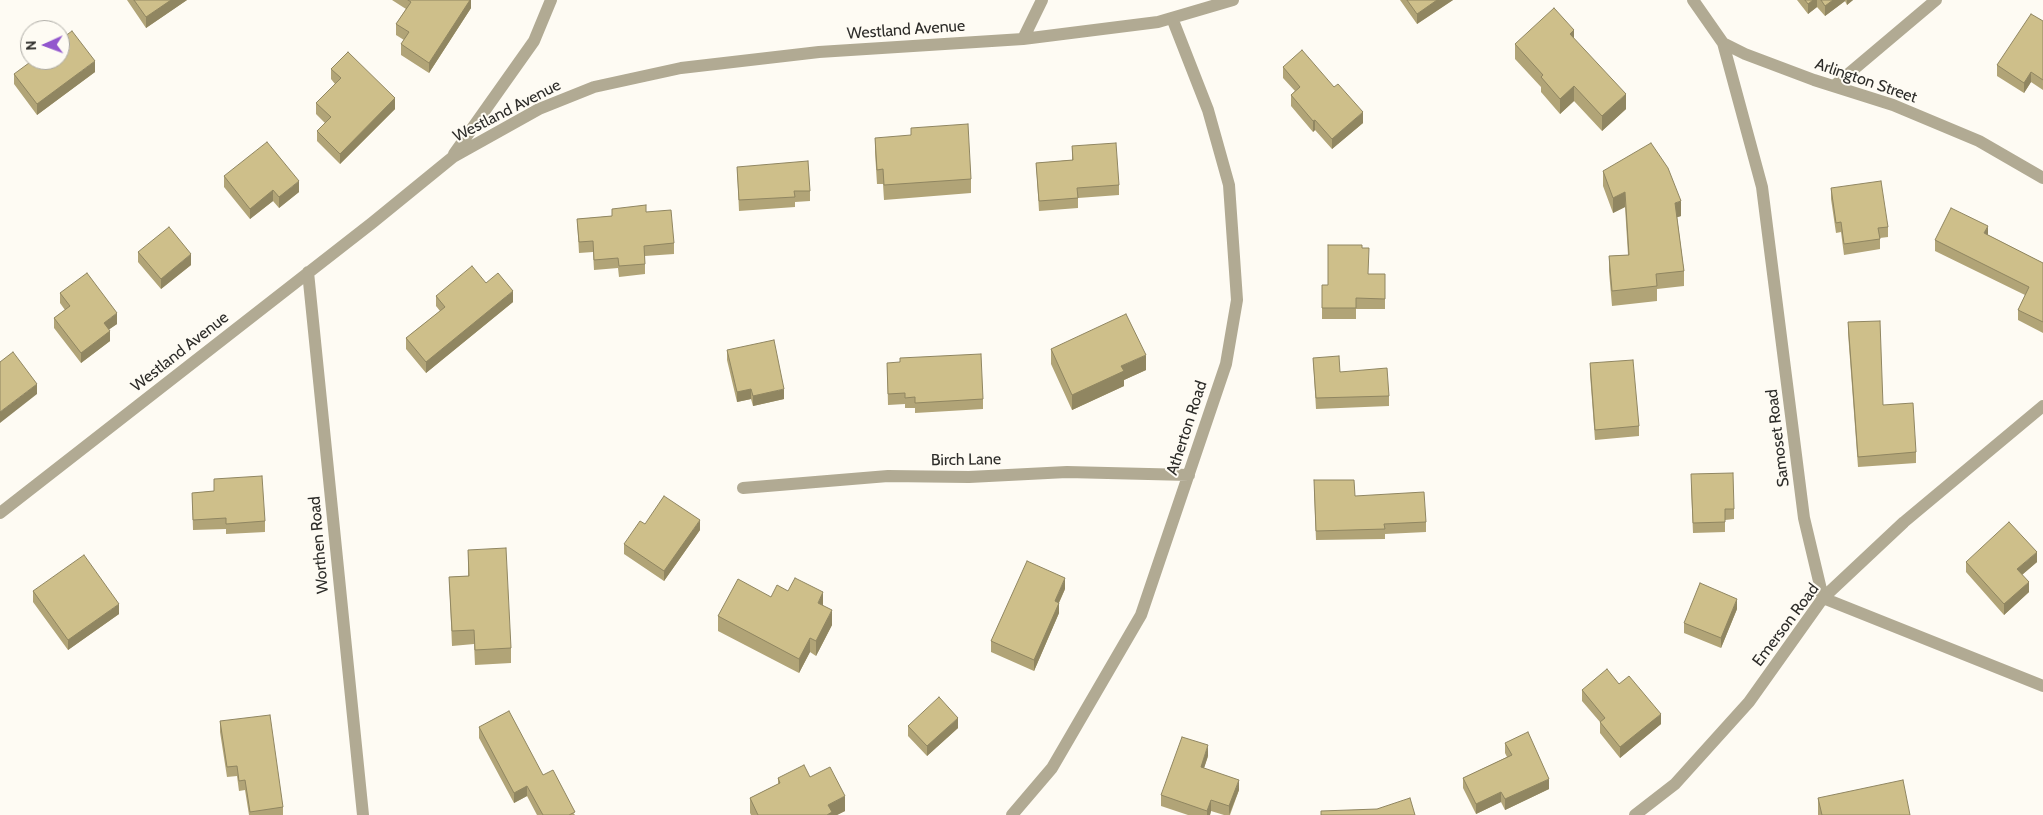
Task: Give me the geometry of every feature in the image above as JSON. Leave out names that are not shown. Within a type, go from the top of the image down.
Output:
[{"type":"street","points":[[453,156],[534,41],[551,0]]},
{"type":"street","points":[[1023,39],[1042,0]]},
{"type":"street","name":"Westland Avenue","points":[[0,513],[453,156],[539,109],[594,87],[680,68],[819,52],[1023,39],[1158,22],[1233,0]]},
{"type":"street","name":"Arlington Street","points":[[1693,0],[1723,43],[1745,54],[1892,105],[1979,141],[2043,178]]},
{"type":"street","points":[[1834,86],[1936,0]]},
{"type":"street","name":"Atherton Road","points":[[1012,815],[1052,768],[1141,615],[1226,364],[1236,300],[1229,185],[1208,110],[1172,18]]},
{"type":"street","name":"Samoset Road","points":[[1723,43],[1762,187],[1804,518],[1823,598]]},
{"type":"street","name":"Worthen Road","points":[[308,272],[363,815]]},
{"type":"street","name":"Emerson Road","points":[[1634,815],[1675,784],[1750,702],[1823,598],[1904,522],[2043,406]]},
{"type":"street","name":"Birch Lane","points":[[743,488],[888,476],[969,478],[1067,472],[1189,476]]},
{"type":"street","points":[[1823,598],[2043,686]]},
{"type":"building","points":[[134,0],[171,0],[146,17]]},
{"type":"building","points":[[408,0],[470,0],[429,63],[401,44],[409,32],[396,24],[411,2]]},
{"type":"building","points":[[1407,0],[1437,0],[1417,14]]},
{"type":"building","points":[[1805,0],[1813,0],[1808,4]]},
{"type":"building","points":[[1821,0],[1833,0],[1825,6]]},
{"type":"building","points":[[1554,8],[1574,30],[1570,34],[1626,94],[1602,116],[1574,86],[1560,99],[1541,77],[1543,75],[1515,44]]},
{"type":"building","points":[[2031,14],[2043,21],[2043,80],[2031,72],[2024,83],[1997,65]]},
{"type":"building","points":[[72,31],[95,61],[37,104],[14,74],[20,70],[70,70],[70,32]]},
{"type":"building","points":[[1302,50],[1334,87],[1338,84],[1363,112],[1332,139],[1315,120],[1313,121],[1291,95],[1300,87],[1283,67]]},
{"type":"building","points":[[348,52],[395,98],[340,154],[317,131],[331,117],[316,103],[341,78],[331,69]]},
{"type":"building","points":[[968,124],[971,179],[884,185],[883,169],[877,170],[875,138],[911,135],[911,128]]},
{"type":"building","points":[[267,142],[299,181],[279,197],[273,190],[250,209],[224,176]]},
{"type":"building","points":[[1116,143],[1119,185],[1077,188],[1078,198],[1039,201],[1036,163],[1073,160],[1072,146]]},
{"type":"building","points":[[1651,143],[1668,168],[1681,201],[1675,203],[1684,271],[1656,274],[1657,286],[1612,291],[1609,256],[1629,255],[1625,192],[1613,198],[1603,171]]},
{"type":"building","points":[[808,161],[810,191],[794,191],[795,197],[739,200],[737,167]]},
{"type":"building","points":[[1881,181],[1888,227],[1878,228],[1880,239],[1844,244],[1841,222],[1836,223],[1831,188]]},
{"type":"building","points":[[646,205],[646,212],[671,210],[674,243],[644,246],[645,264],[619,266],[618,258],[594,260],[593,241],[579,242],[577,219],[612,216],[612,209]]},
{"type":"building","points":[[1951,208],[1988,226],[1984,233],[2043,263],[2043,322],[2018,310],[2029,287],[1935,240]]},
{"type":"building","points":[[169,227],[191,254],[161,279],[138,252]]},
{"type":"building","points":[[1328,245],[1362,245],[1362,248],[1369,248],[1368,274],[1385,274],[1385,299],[1356,298],[1356,308],[1322,308],[1322,285],[1328,285]]},
{"type":"building","points":[[472,266],[486,283],[498,273],[513,291],[426,362],[406,338],[445,307],[436,296]]},
{"type":"building","points":[[87,273],[117,313],[104,323],[110,331],[81,353],[54,318],[70,306],[60,293]]},
{"type":"building","points":[[1126,314],[1146,355],[1121,366],[1124,371],[1072,395],[1051,349]]},
{"type":"building","points":[[1880,321],[1883,405],[1913,403],[1916,452],[1858,457],[1848,322]]},
{"type":"building","points":[[774,340],[784,389],[753,396],[751,389],[737,392],[727,350]]},
{"type":"building","points":[[13,352],[37,384],[0,412],[0,362]]},
{"type":"building","points":[[981,354],[983,399],[915,403],[915,397],[905,398],[905,393],[888,394],[887,363],[900,362],[900,358]]},
{"type":"building","points":[[1339,356],[1340,372],[1387,368],[1389,396],[1316,398],[1313,358]]},
{"type":"building","points":[[1633,360],[1639,426],[1595,430],[1590,363]]},
{"type":"building","points":[[1733,473],[1734,509],[1725,509],[1725,522],[1693,523],[1691,474]]},
{"type":"building","points":[[262,476],[265,521],[226,524],[226,518],[193,520],[192,493],[214,491],[214,479]]},
{"type":"building","points":[[1314,480],[1354,480],[1355,496],[1424,492],[1426,522],[1384,524],[1385,529],[1316,531]]},
{"type":"building","points":[[664,496],[700,520],[664,571],[624,544],[640,521],[645,524]]},
{"type":"building","points":[[2009,522],[2037,552],[2017,569],[2029,582],[2004,604],[1966,562]]},
{"type":"building","points":[[506,548],[511,648],[475,650],[474,630],[452,631],[449,577],[469,576],[468,550]]},
{"type":"building","points":[[84,555],[119,604],[68,640],[33,591]]},
{"type":"building","points":[[1027,561],[1065,578],[1055,601],[1059,603],[1034,660],[991,641]]},
{"type":"building","points":[[795,578],[823,592],[818,603],[832,610],[816,641],[810,638],[799,659],[718,616],[738,579],[771,597],[777,585],[788,591]]},
{"type":"building","points":[[1700,583],[1737,599],[1721,638],[1684,623]]},
{"type":"building","points":[[1607,669],[1619,684],[1629,676],[1661,714],[1620,747],[1600,722],[1605,718],[1582,690]]},
{"type":"building","points":[[939,697],[958,718],[927,746],[908,726]]},
{"type":"building","points":[[509,711],[543,775],[553,770],[575,812],[569,815],[543,815],[527,786],[514,793],[479,727]]},
{"type":"building","points":[[270,715],[283,807],[250,812],[245,780],[239,781],[237,766],[227,767],[220,721]]},
{"type":"building","points":[[1528,732],[1549,779],[1505,799],[1501,792],[1476,804],[1463,778],[1512,755],[1505,743]]},
{"type":"building","points":[[1182,737],[1208,745],[1201,767],[1239,780],[1229,806],[1211,800],[1207,811],[1161,795]]},
{"type":"building","points":[[804,765],[810,777],[830,767],[845,796],[828,805],[832,812],[827,815],[758,815],[750,798],[780,783],[778,778]]},
{"type":"building","points":[[1903,780],[1910,815],[1822,815],[1818,798]]},
{"type":"building","points":[[1410,798],[1415,815],[1321,815],[1321,811],[1377,809]]}]
